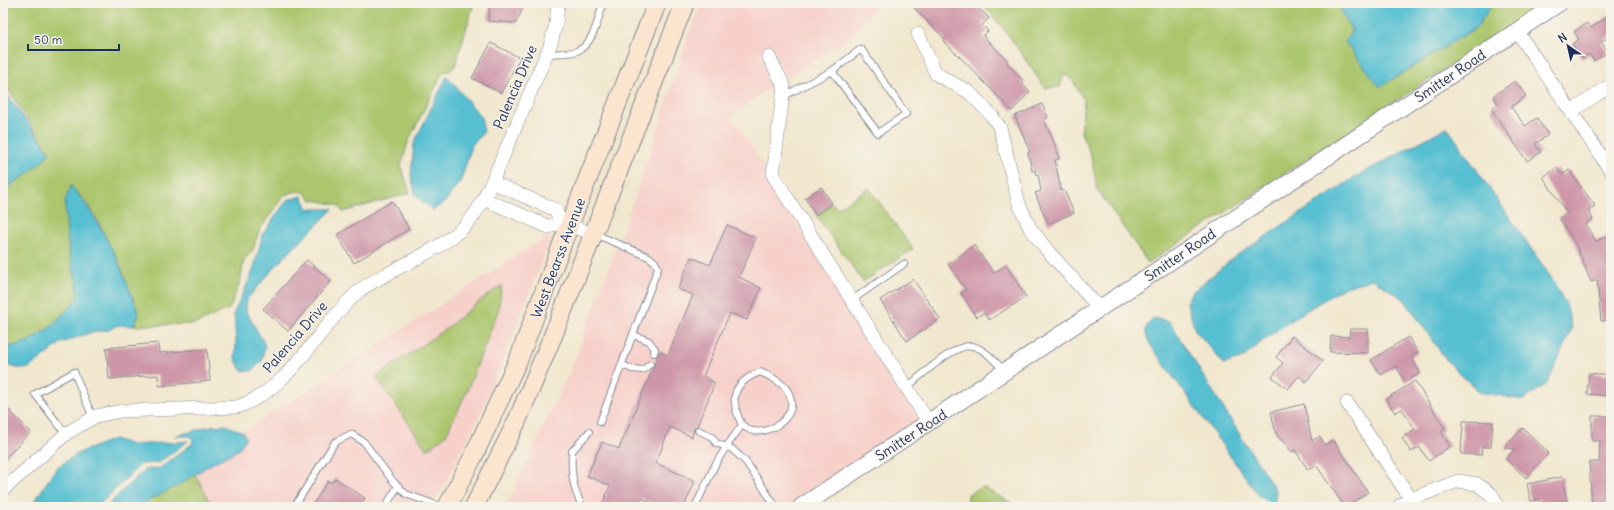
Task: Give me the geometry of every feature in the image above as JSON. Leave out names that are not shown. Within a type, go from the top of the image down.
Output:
[{"type":"main road","name":"West Bearss Avenue","points":[[447,507],[473,457],[519,358],[565,223],[657,3]]},
{"type":"main road","name":"West Bearss Avenue","points":[[474,507],[516,423],[533,384],[685,3]]},
{"type":"street","name":"Palencia Drive","points":[[3,490],[66,434],[93,418],[121,411],[237,407],[253,400],[272,388],[286,375],[340,310],[360,291],[455,235],[471,218],[484,199],[492,182],[546,54],[556,24],[558,3]]},
{"type":"street","name":"Smitter Road","points":[[801,507],[1559,3]]},
{"type":"street","points":[[1517,30],[1611,171]]},
{"type":"street","points":[[918,34],[936,74],[969,92],[992,116],[1000,128],[1019,204],[1030,228],[1047,250],[1100,309]]},
{"type":"street","points":[[769,57],[784,86],[773,175],[929,423]]},
{"type":"street","points":[[1572,111],[1611,85]]},
{"type":"street","points":[[492,182],[556,210],[565,223]]},
{"type":"street","points":[[484,199],[549,226],[565,223],[593,234]]},
{"type":"street","points":[[1347,403],[1411,499]]},
{"type":"street","points":[[1398,507],[1411,499],[1458,481],[1477,484],[1492,495],[1498,507]]},
{"type":"lane","points":[[546,54],[577,52],[588,44],[603,3]]},
{"type":"lane","points":[[782,96],[832,71],[861,49],[906,114],[878,132],[832,71]]},
{"type":"lane","points":[[593,234],[608,238],[649,257],[655,262],[658,268],[600,422]]},
{"type":"lane","points":[[852,300],[904,264]]},
{"type":"lane","points":[[634,335],[649,341],[655,350],[654,354]]},
{"type":"lane","points":[[906,388],[954,350],[965,346],[972,346],[986,352],[1005,372]]},
{"type":"lane","points":[[622,365],[632,369],[643,370],[650,364]]},
{"type":"lane","points":[[66,434],[35,394],[74,372],[93,418]]},
{"type":"lane","points":[[760,372],[774,377],[785,388],[792,400],[790,412],[782,423],[769,430],[752,431],[742,426],[737,415],[734,401],[738,387],[747,377],[760,372]]},
{"type":"lane","points":[[696,507],[715,465],[726,447],[742,426]]},
{"type":"lane","points":[[698,430],[712,437],[716,443],[732,449],[746,462],[776,507]]},
{"type":"lane","points":[[583,507],[576,496],[571,471],[572,451],[589,432]]},
{"type":"lane","points":[[294,507],[335,442],[352,434],[364,442],[392,480],[406,494],[442,507]]},
{"type":"lane","points":[[385,507],[398,486]]},
{"type":"shaded area","points":[[702,3],[880,3],[848,40],[826,52],[787,79],[772,48],[760,53],[776,85],[765,91],[732,117],[767,171],[768,179],[920,421],[788,507],[506,507],[573,364],[640,183],[690,32]]},
{"type":"shaded area","points":[[554,232],[482,410],[442,490],[430,507],[212,507],[201,484],[194,474],[213,463],[246,438],[243,432]],"holes":[[[502,286],[498,311],[467,391],[446,435],[444,330],[481,300]]]},
{"type":"green space","points":[[3,3],[474,3],[455,66],[449,72],[443,72],[409,140],[401,166],[410,193],[343,212],[338,205],[310,199],[305,193],[299,191],[284,195],[259,231],[253,250],[244,260],[240,282],[230,308],[196,324],[134,326],[139,315],[118,260],[105,238],[100,224],[84,200],[71,186],[67,237],[71,261],[77,282],[78,298],[51,327],[27,342],[3,349],[3,190],[30,172],[50,153],[3,82]]},
{"type":"green space","points":[[982,3],[1338,3],[1380,87],[1477,27],[1493,3],[1546,3],[1148,263],[1097,189],[1091,155],[1081,133],[1084,100],[1072,80],[1064,74],[1060,87],[1045,88],[1009,36]]},
{"type":"green space","points":[[869,188],[913,249],[863,282],[816,215],[832,203],[837,208]]},
{"type":"green space","points":[[502,285],[498,311],[467,391],[446,435],[427,450],[376,377],[444,330]]},
{"type":"green space","points":[[194,474],[201,484],[212,507],[137,507]]},
{"type":"green space","points":[[983,487],[1011,503],[1013,507],[967,507],[968,494]]},
{"type":"water","points":[[1338,3],[1493,3],[1477,27],[1380,87],[1345,42],[1352,30],[1342,14]]},
{"type":"water","points":[[447,76],[481,117],[484,132],[472,145],[461,180],[445,202],[433,210],[416,196],[411,176],[414,143]]},
{"type":"water","points":[[3,89],[50,153],[30,172],[3,190]]},
{"type":"water","points":[[1447,127],[1550,276],[1566,304],[1572,328],[1547,384],[1523,400],[1479,392],[1447,361],[1404,299],[1372,279],[1343,288],[1296,317],[1265,339],[1243,358],[1224,364],[1195,330],[1187,303],[1191,293],[1236,256],[1357,176]]},
{"type":"water","points":[[71,186],[103,231],[119,263],[139,315],[133,326],[118,325],[109,330],[92,332],[61,343],[29,368],[16,368],[3,364],[3,349],[27,342],[51,327],[78,298],[77,282],[71,261],[67,237],[65,201]]},
{"type":"water","points":[[302,196],[308,209],[333,209],[276,266],[247,299],[246,311],[265,345],[262,361],[252,371],[241,370],[235,358],[236,343],[234,313],[253,271],[263,234],[287,200]]},
{"type":"water","points":[[1153,318],[1169,321],[1276,491],[1274,506],[1259,496],[1151,346],[1147,338],[1146,328]]},
{"type":"water","points":[[225,425],[243,432],[246,438],[238,450],[213,463],[177,486],[137,507],[106,507],[144,470],[160,468],[192,444],[193,440],[190,436],[175,436],[211,426]]},
{"type":"water","points":[[114,439],[132,445],[188,441],[158,463],[141,464],[97,507],[31,507],[56,468],[79,453]]},
{"type":"building","points":[[490,3],[525,3],[516,23],[488,21]]},
{"type":"building","points":[[909,3],[973,3],[989,18],[982,25],[988,31],[983,36],[1008,61],[1007,63],[1024,81],[1022,84],[1030,92],[1012,111],[943,41],[945,39]]},
{"type":"building","points":[[1611,14],[1611,35],[1601,42],[1608,52],[1594,61],[1589,54],[1583,59],[1572,44],[1579,39],[1574,32],[1587,23],[1591,28]]},
{"type":"building","points":[[491,43],[520,58],[501,93],[472,78]]},
{"type":"building","points":[[1515,81],[1526,96],[1511,107],[1525,126],[1537,118],[1548,135],[1535,144],[1541,152],[1527,161],[1491,109],[1498,104],[1493,96]]},
{"type":"building","points":[[1042,104],[1048,117],[1044,119],[1057,150],[1059,159],[1055,160],[1061,191],[1064,190],[1074,213],[1048,224],[1035,193],[1041,191],[1038,174],[1036,175],[1035,170],[1032,171],[1028,152],[1030,152],[1015,116]]},
{"type":"building","points":[[1557,168],[1562,175],[1569,170],[1595,206],[1588,211],[1593,219],[1585,224],[1596,241],[1611,235],[1611,320],[1601,321],[1597,280],[1591,282],[1575,243],[1559,218],[1567,213],[1543,177]]},
{"type":"building","points":[[821,187],[832,203],[816,215],[805,198]]},
{"type":"building","points":[[392,201],[409,229],[354,263],[337,235]]},
{"type":"building","points":[[727,225],[756,238],[739,277],[761,288],[747,320],[730,313],[703,376],[715,383],[697,426],[694,428],[692,437],[670,427],[656,463],[695,481],[684,507],[662,507],[641,498],[637,507],[601,507],[610,486],[587,476],[602,442],[619,449],[660,351],[668,355],[693,295],[678,289],[691,257],[710,265]]},
{"type":"building","points":[[974,245],[994,273],[1006,265],[1026,297],[989,320],[984,313],[976,317],[961,293],[966,290],[948,264]]},
{"type":"building","points":[[307,260],[331,281],[288,331],[263,309]]},
{"type":"building","points":[[913,279],[940,319],[907,341],[880,300]]},
{"type":"building","points":[[1350,329],[1368,329],[1368,353],[1330,352],[1331,336],[1349,337]]},
{"type":"building","points":[[1292,336],[1323,361],[1306,382],[1299,376],[1288,389],[1272,377],[1283,363],[1276,357]]},
{"type":"building","points":[[1408,337],[1418,352],[1411,357],[1420,373],[1405,382],[1396,366],[1381,375],[1371,360]]},
{"type":"building","points":[[158,343],[159,353],[207,349],[210,381],[159,386],[158,375],[109,379],[106,348]]},
{"type":"building","points":[[1589,373],[1611,375],[1611,396],[1587,394]]},
{"type":"building","points":[[1415,381],[1445,429],[1441,432],[1450,446],[1429,461],[1419,447],[1411,452],[1402,438],[1415,429],[1402,409],[1395,413],[1386,399]]},
{"type":"building","points":[[1304,404],[1312,441],[1320,436],[1325,445],[1333,440],[1368,492],[1347,507],[1345,507],[1316,465],[1308,470],[1295,450],[1292,452],[1276,434],[1271,412]]},
{"type":"building","points":[[8,409],[31,432],[3,460],[3,414]]},
{"type":"building","points":[[1592,416],[1611,416],[1611,507],[1592,507],[1589,462],[1599,462],[1600,441],[1592,441]]},
{"type":"building","points":[[1463,421],[1493,422],[1491,447],[1482,447],[1481,455],[1461,454]]},
{"type":"building","points":[[1523,428],[1549,453],[1526,478],[1506,459],[1515,449],[1504,448]]},
{"type":"building","points":[[1562,477],[1567,501],[1559,503],[1559,507],[1541,507],[1539,499],[1531,501],[1527,484]]},
{"type":"building","points":[[335,478],[365,498],[359,507],[311,507],[328,481],[332,483]]}]
